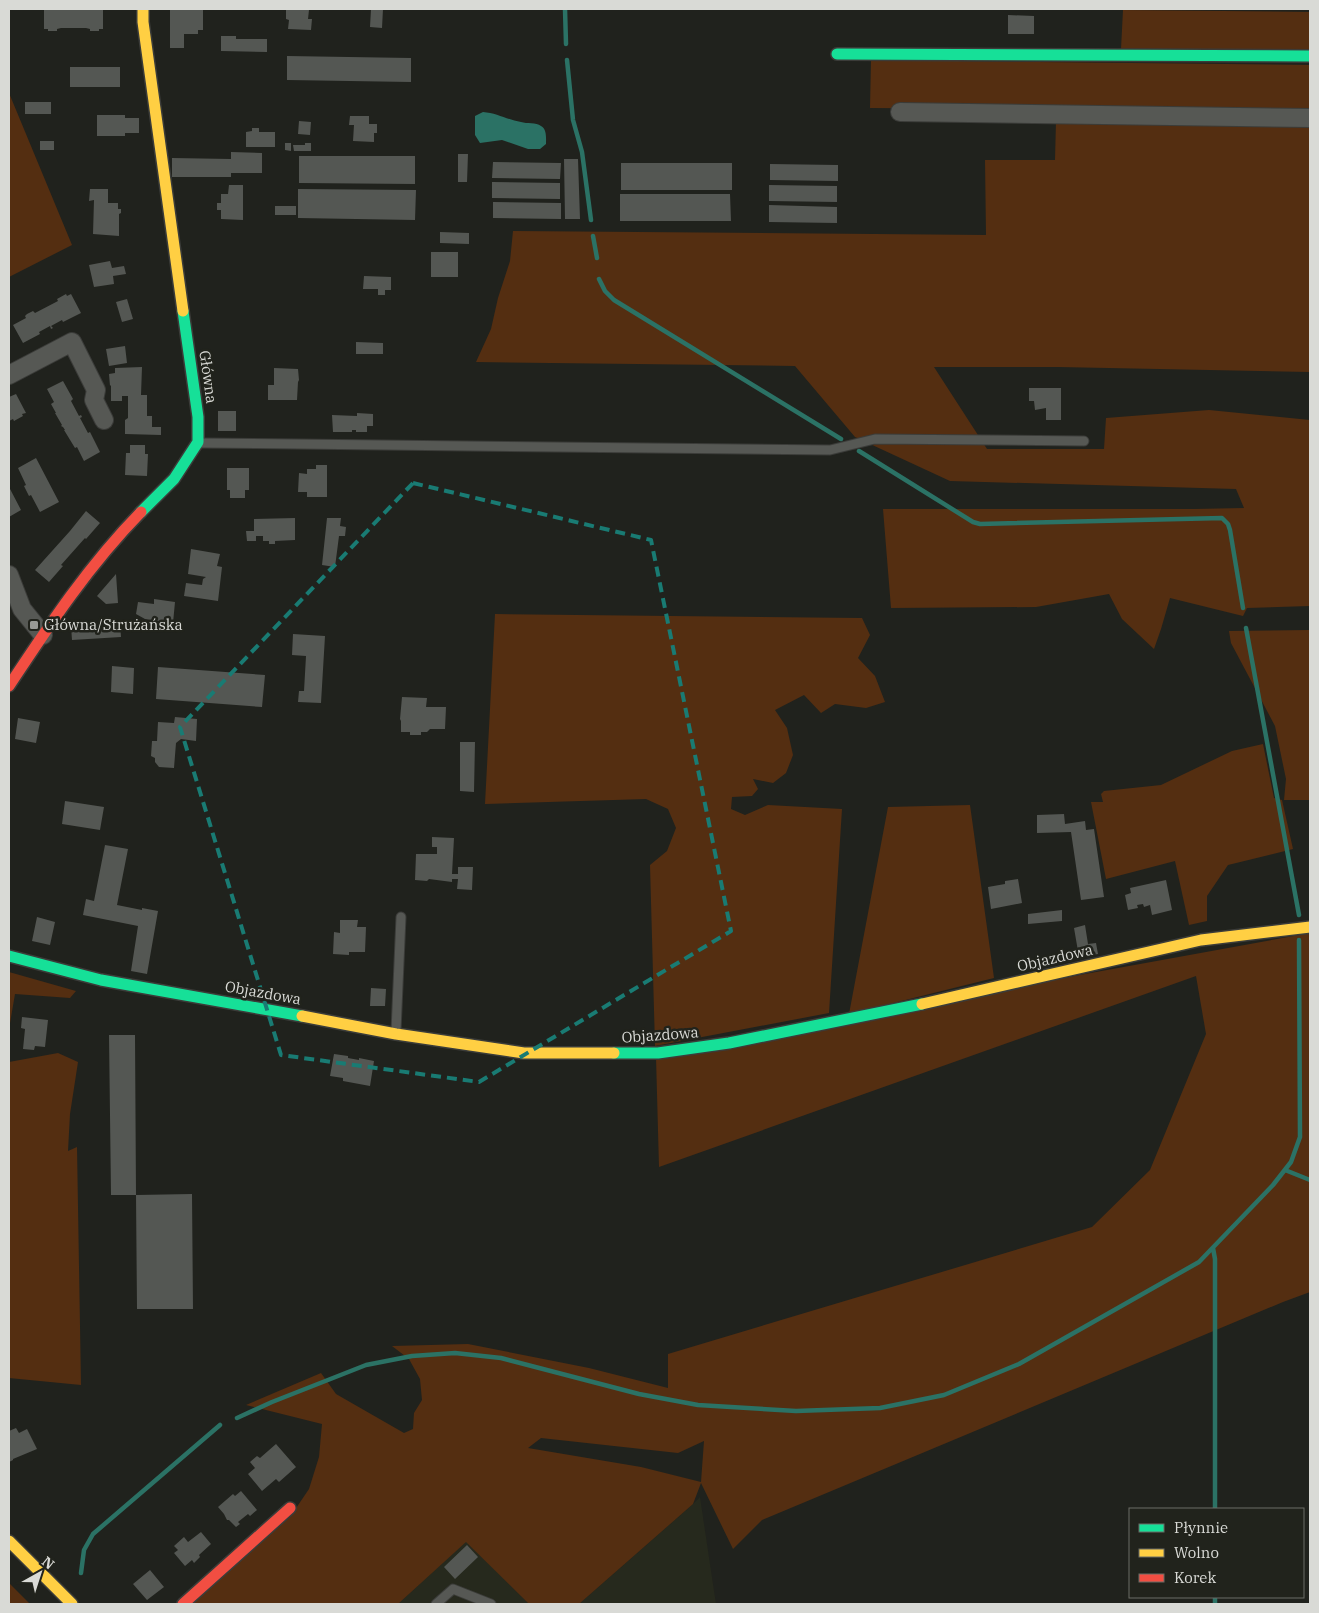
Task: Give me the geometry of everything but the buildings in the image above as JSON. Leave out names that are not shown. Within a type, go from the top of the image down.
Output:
[{"type":"street","name":"Główna","points":[[9,686],[63,605],[108,548],[174,479],[188,461],[198,442],[198,418],[143,22],[143,9]]},
{"type":"street","points":[[837,54],[1310,56]]},
{"type":"street","points":[[900,112],[1310,118]]},
{"type":"street","points":[[9,375],[72,342],[96,390],[94,400],[104,420]]},
{"type":"street","points":[[9,575],[22,608],[44,635]]},
{"type":"street","name":"Objazdowa","points":[[9,956],[101,980],[396,1034],[524,1053],[658,1052],[729,1043],[825,1024],[969,994],[1202,940],[1310,927]]},
{"type":"street","points":[[183,1604],[290,1508]]},
{"type":"street","points":[[9,1541],[72,1604]]},
{"type":"lane","points":[[198,442],[830,450],[875,439],[1084,441]]},
{"type":"lane","points":[[396,1034],[401,917]]},
{"type":"lane","points":[[436,1604],[453,1589],[491,1604]]},
{"type":"highlighted area","points":[[413,483],[651,540],[731,931],[479,1082],[281,1055],[180,727]]},
{"type":"shaded area","points":[[1123,10],[1310,12],[1310,50],[1121,49]]},
{"type":"shaded area","points":[[871,60],[1310,65],[1310,111],[870,108]]},
{"type":"shaded area","points":[[9,93],[72,245],[9,277]]},
{"type":"shaded area","points":[[1056,121],[1310,123],[1310,372],[1058,367],[934,367],[987,449],[1104,449],[1106,418],[1209,410],[1310,420],[1310,606],[1247,608],[1243,616],[1170,598],[1154,649],[1122,619],[1109,594],[1036,607],[891,608],[883,509],[1244,508],[1236,489],[950,481],[855,437],[795,366],[476,362],[491,329],[498,298],[510,261],[513,231],[986,235],[985,160],[1055,160]]},
{"type":"shaded area","points":[[495,614],[862,618],[870,635],[858,658],[875,676],[885,702],[866,708],[835,704],[821,713],[804,695],[775,710],[787,728],[793,755],[786,773],[773,783],[753,779],[758,789],[752,796],[732,797],[731,809],[745,815],[768,805],[842,809],[829,1013],[655,1046],[650,865],[667,851],[676,828],[668,809],[646,799],[485,804]]},
{"type":"shaded area","points":[[1310,630],[1310,800],[1284,800],[1286,779],[1275,726],[1231,643],[1229,631]]},
{"type":"shaded area","points":[[1263,744],[1274,798],[1282,800],[1293,849],[1228,865],[1207,896],[1207,921],[1189,925],[1175,861],[1106,879],[1091,802],[1103,802],[1101,794],[1104,791],[1161,785],[1232,751]]},
{"type":"shaded area","points":[[970,805],[994,978],[849,1014],[888,807]]},
{"type":"shaded area","points":[[1310,933],[1310,1292],[762,1520],[733,1549],[701,1483],[693,1504],[579,1604],[529,1604],[466,1542],[398,1604],[190,1604],[290,1517],[309,1489],[319,1457],[322,1424],[246,1405],[321,1373],[336,1394],[404,1433],[413,1429],[414,1413],[422,1400],[420,1379],[409,1359],[392,1346],[468,1344],[589,1368],[668,1388],[668,1354],[1092,1227],[1150,1170],[1206,1034],[1196,976],[659,1167],[656,1057],[1085,974]],"holes":[[[541,1438],[678,1453],[704,1441],[701,1482],[641,1467],[528,1448]]]},
{"type":"shaded area","points":[[9,972],[76,991],[70,998],[15,994],[9,1029]]},
{"type":"shaded area","points":[[58,1053],[78,1062],[70,1114],[68,1151],[77,1147],[81,1385],[9,1378],[9,1062]]},
{"type":"shaded area","points":[[700,1497],[716,1604],[579,1604],[693,1504]]},
{"type":"shaded area","points":[[466,1541],[529,1604],[398,1604]]},
{"type":"shaded area","points":[[9,1583],[30,1604],[9,1604]]},
{"type":"water","points":[[483,112],[543,127],[546,144],[540,149],[528,149],[502,140],[480,143],[475,135],[475,116]]},
{"type":"waterway","points":[[565,9],[566,44]]},
{"type":"waterway","points":[[567,60],[573,120],[582,152],[591,220]]},
{"type":"waterway","points":[[593,236],[597,258]]},
{"type":"waterway","points":[[599,279],[605,291],[614,300],[841,439]]},
{"type":"waterway","points":[[859,451],[973,522],[980,524],[1222,518],[1228,524],[1230,530],[1243,608]]},
{"type":"waterway","points":[[1246,628],[1299,915]]},
{"type":"waterway","points":[[237,1418],[366,1365],[412,1356],[455,1353],[501,1358],[639,1394],[698,1405],[796,1411],[880,1408],[944,1395],[1019,1364],[1199,1262],[1273,1185],[1291,1162],[1300,1137],[1299,940]]},
{"type":"waterway","points":[[1285,1170],[1310,1180]]},
{"type":"waterway","points":[[1213,1248],[1215,1259],[1215,1508]]},
{"type":"waterway","points":[[81,1573],[84,1550],[93,1534],[220,1425]]},
{"type":"waterway","points":[[1215,1598],[1215,1604]]},
{"type":"traffic: fast","points":[[837,54],[1310,56]]},
{"type":"traffic: fast","points":[[141,512],[174,479],[198,442],[198,417],[183,311]]},
{"type":"traffic: fast","points":[[9,956],[101,980],[302,1016]]},
{"type":"traffic: fast","points":[[614,1053],[658,1053],[729,1043],[922,1004]]},
{"type":"traffic: slow","points":[[143,9],[143,22],[183,311]]},
{"type":"traffic: slow","points":[[922,1004],[1201,940],[1310,927]]},
{"type":"traffic: slow","points":[[302,1016],[396,1034],[524,1053],[614,1053]]},
{"type":"traffic: slow","points":[[9,1541],[72,1604]]},
{"type":"traffic: jam","points":[[9,686],[87,574],[141,512]]},
{"type":"traffic: jam","points":[[183,1604],[290,1508]]},
{"type":"place","name":"Główna/Strużańska","points":[[34,625]]}]
